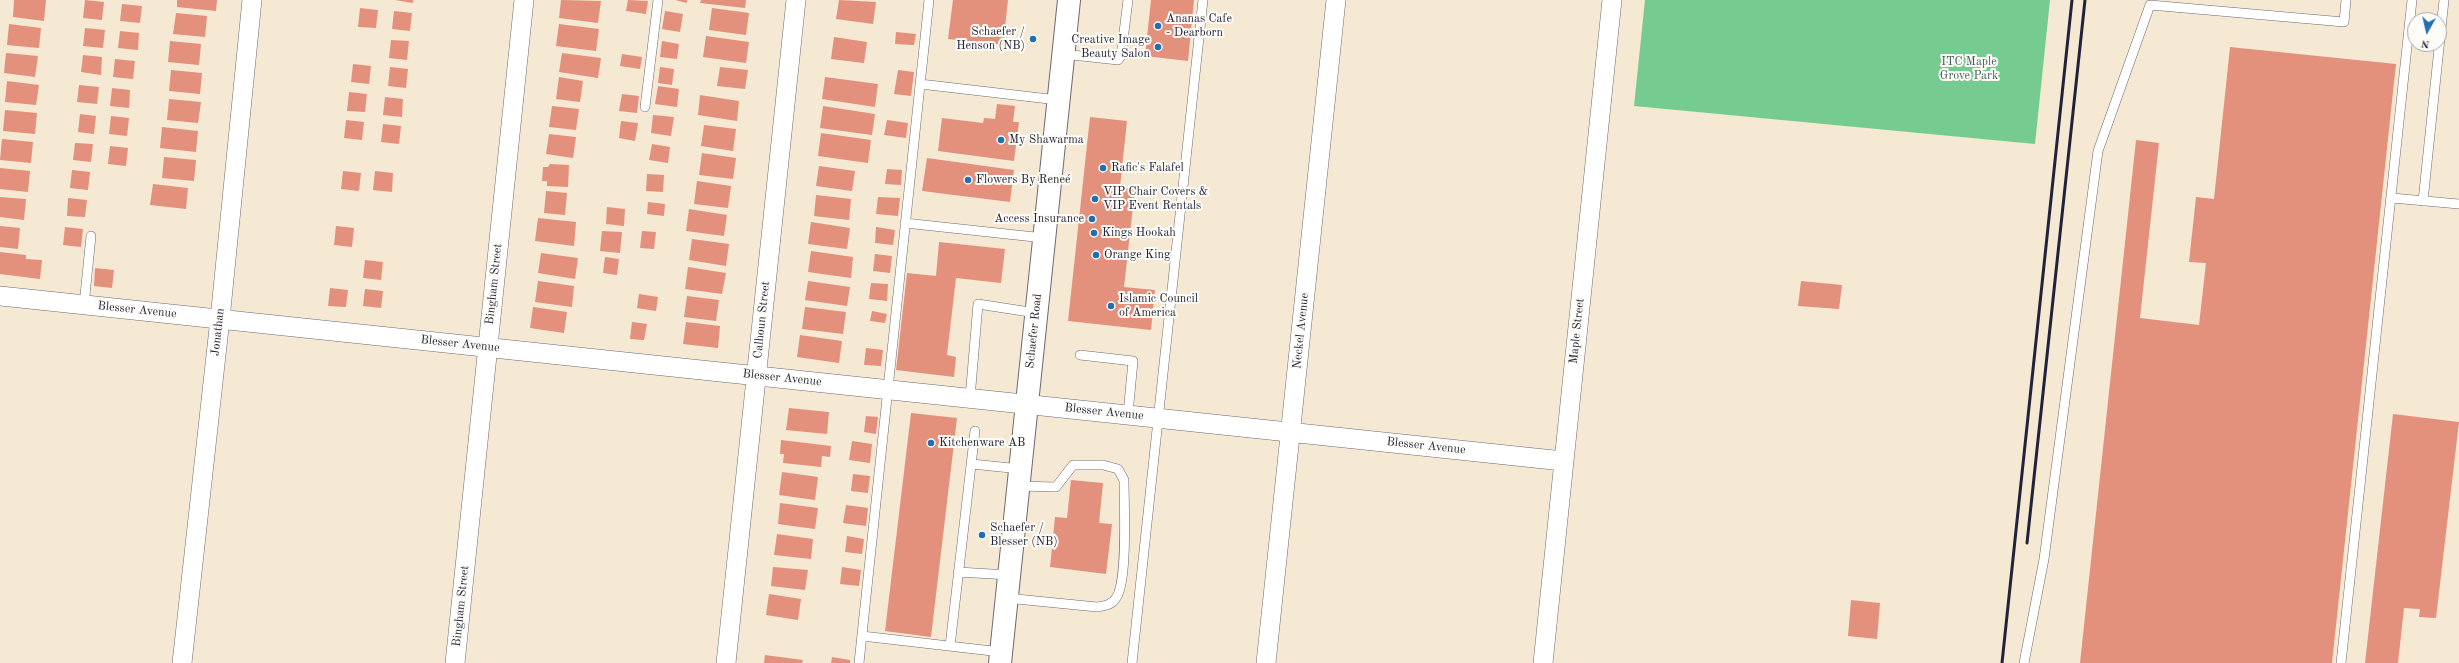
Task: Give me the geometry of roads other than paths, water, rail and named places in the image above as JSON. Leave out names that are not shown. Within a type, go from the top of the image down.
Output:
[{"type":"main road","name":"Schaefer Road","points":[[1001,658],[1026,403],[1069,0]]},
{"type":"street","name":"Jonathan","points":[[182,663],[220,319],[252,0]]},
{"type":"street","name":"Bingham Street","points":[[455,663],[524,0]]},
{"type":"street","name":"Calhoun Street","points":[[726,663],[796,0]]},
{"type":"street","name":"Neckel Avenue","points":[[1266,663],[1336,0]]},
{"type":"street","name":"Maple Street","points":[[1543,663],[1612,0]]},
{"type":"street","name":"Blesser Avenue","points":[[0,296],[1026,403],[1564,461]]},
{"type":"lane","points":[[645,108],[658,0]]},
{"type":"lane","points":[[859,663],[929,0]]},
{"type":"lane","points":[[1063,54],[1118,60],[1121,56],[1128,0]]},
{"type":"lane","points":[[1132,663],[1203,0]]},
{"type":"lane","points":[[2024,663],[2044,559],[2098,151],[2151,3],[2344,22],[2346,0]]},
{"type":"lane","points":[[2341,663],[2412,0]]},
{"type":"lane","points":[[2423,201],[2444,0]]},
{"type":"lane","points":[[920,84],[1058,100]]},
{"type":"lane","points":[[2392,198],[2459,204]]},
{"type":"lane","points":[[905,223],[1044,238]]},
{"type":"lane","points":[[84,304],[91,236]]},
{"type":"lane","points":[[970,398],[978,304],[1036,313]]},
{"type":"lane","points":[[1080,356],[1133,361],[1128,414]]},
{"type":"lane","points":[[950,646],[975,431]]},
{"type":"lane","points":[[972,464],[1056,487],[1073,465],[1103,465],[1118,469],[1124,480],[1124,570],[1116,598],[1107,605],[1097,607],[1006,598]]},
{"type":"lane","points":[[958,572],[1009,575]]},
{"type":"lane","points":[[862,636],[950,646],[1001,658]]},
{"type":"railway","points":[[2002,663],[2072,0]]},
{"type":"railway","points":[[2027,543],[2085,0]]},
{"type":"place","name":"Ananas Cafe - Dearborn","points":[[1158,26]]},
{"type":"place","name":"Schaefer / Henson (NB)","points":[[1033,39]]},
{"type":"place","name":"Creative Image Beauty Salon","points":[[1158,47]]},
{"type":"place","name":"My Shawarma","points":[[1001,140]]},
{"type":"place","name":"Rafic's Falafel","points":[[1103,168]]},
{"type":"place","name":"Flowers By Reneé","points":[[968,180]]},
{"type":"place","name":"VIP Chair Covers & VIP Event Rentals","points":[[1095,199]]},
{"type":"place","name":"Access Insurance","points":[[1092,219]]},
{"type":"place","name":"Kings Hookah","points":[[1094,233]]},
{"type":"place","name":"Orange King","points":[[1096,255]]},
{"type":"place","name":"Islamic Council of America","points":[[1111,306]]},
{"type":"place","name":"Kitchenware AB","points":[[931,443]]},
{"type":"place","name":"Schaefer / Blesser (NB)","points":[[982,535]]},
{"type":"park label","name":"ITC Maple Grove Park","points":[[1969,69]]}]
